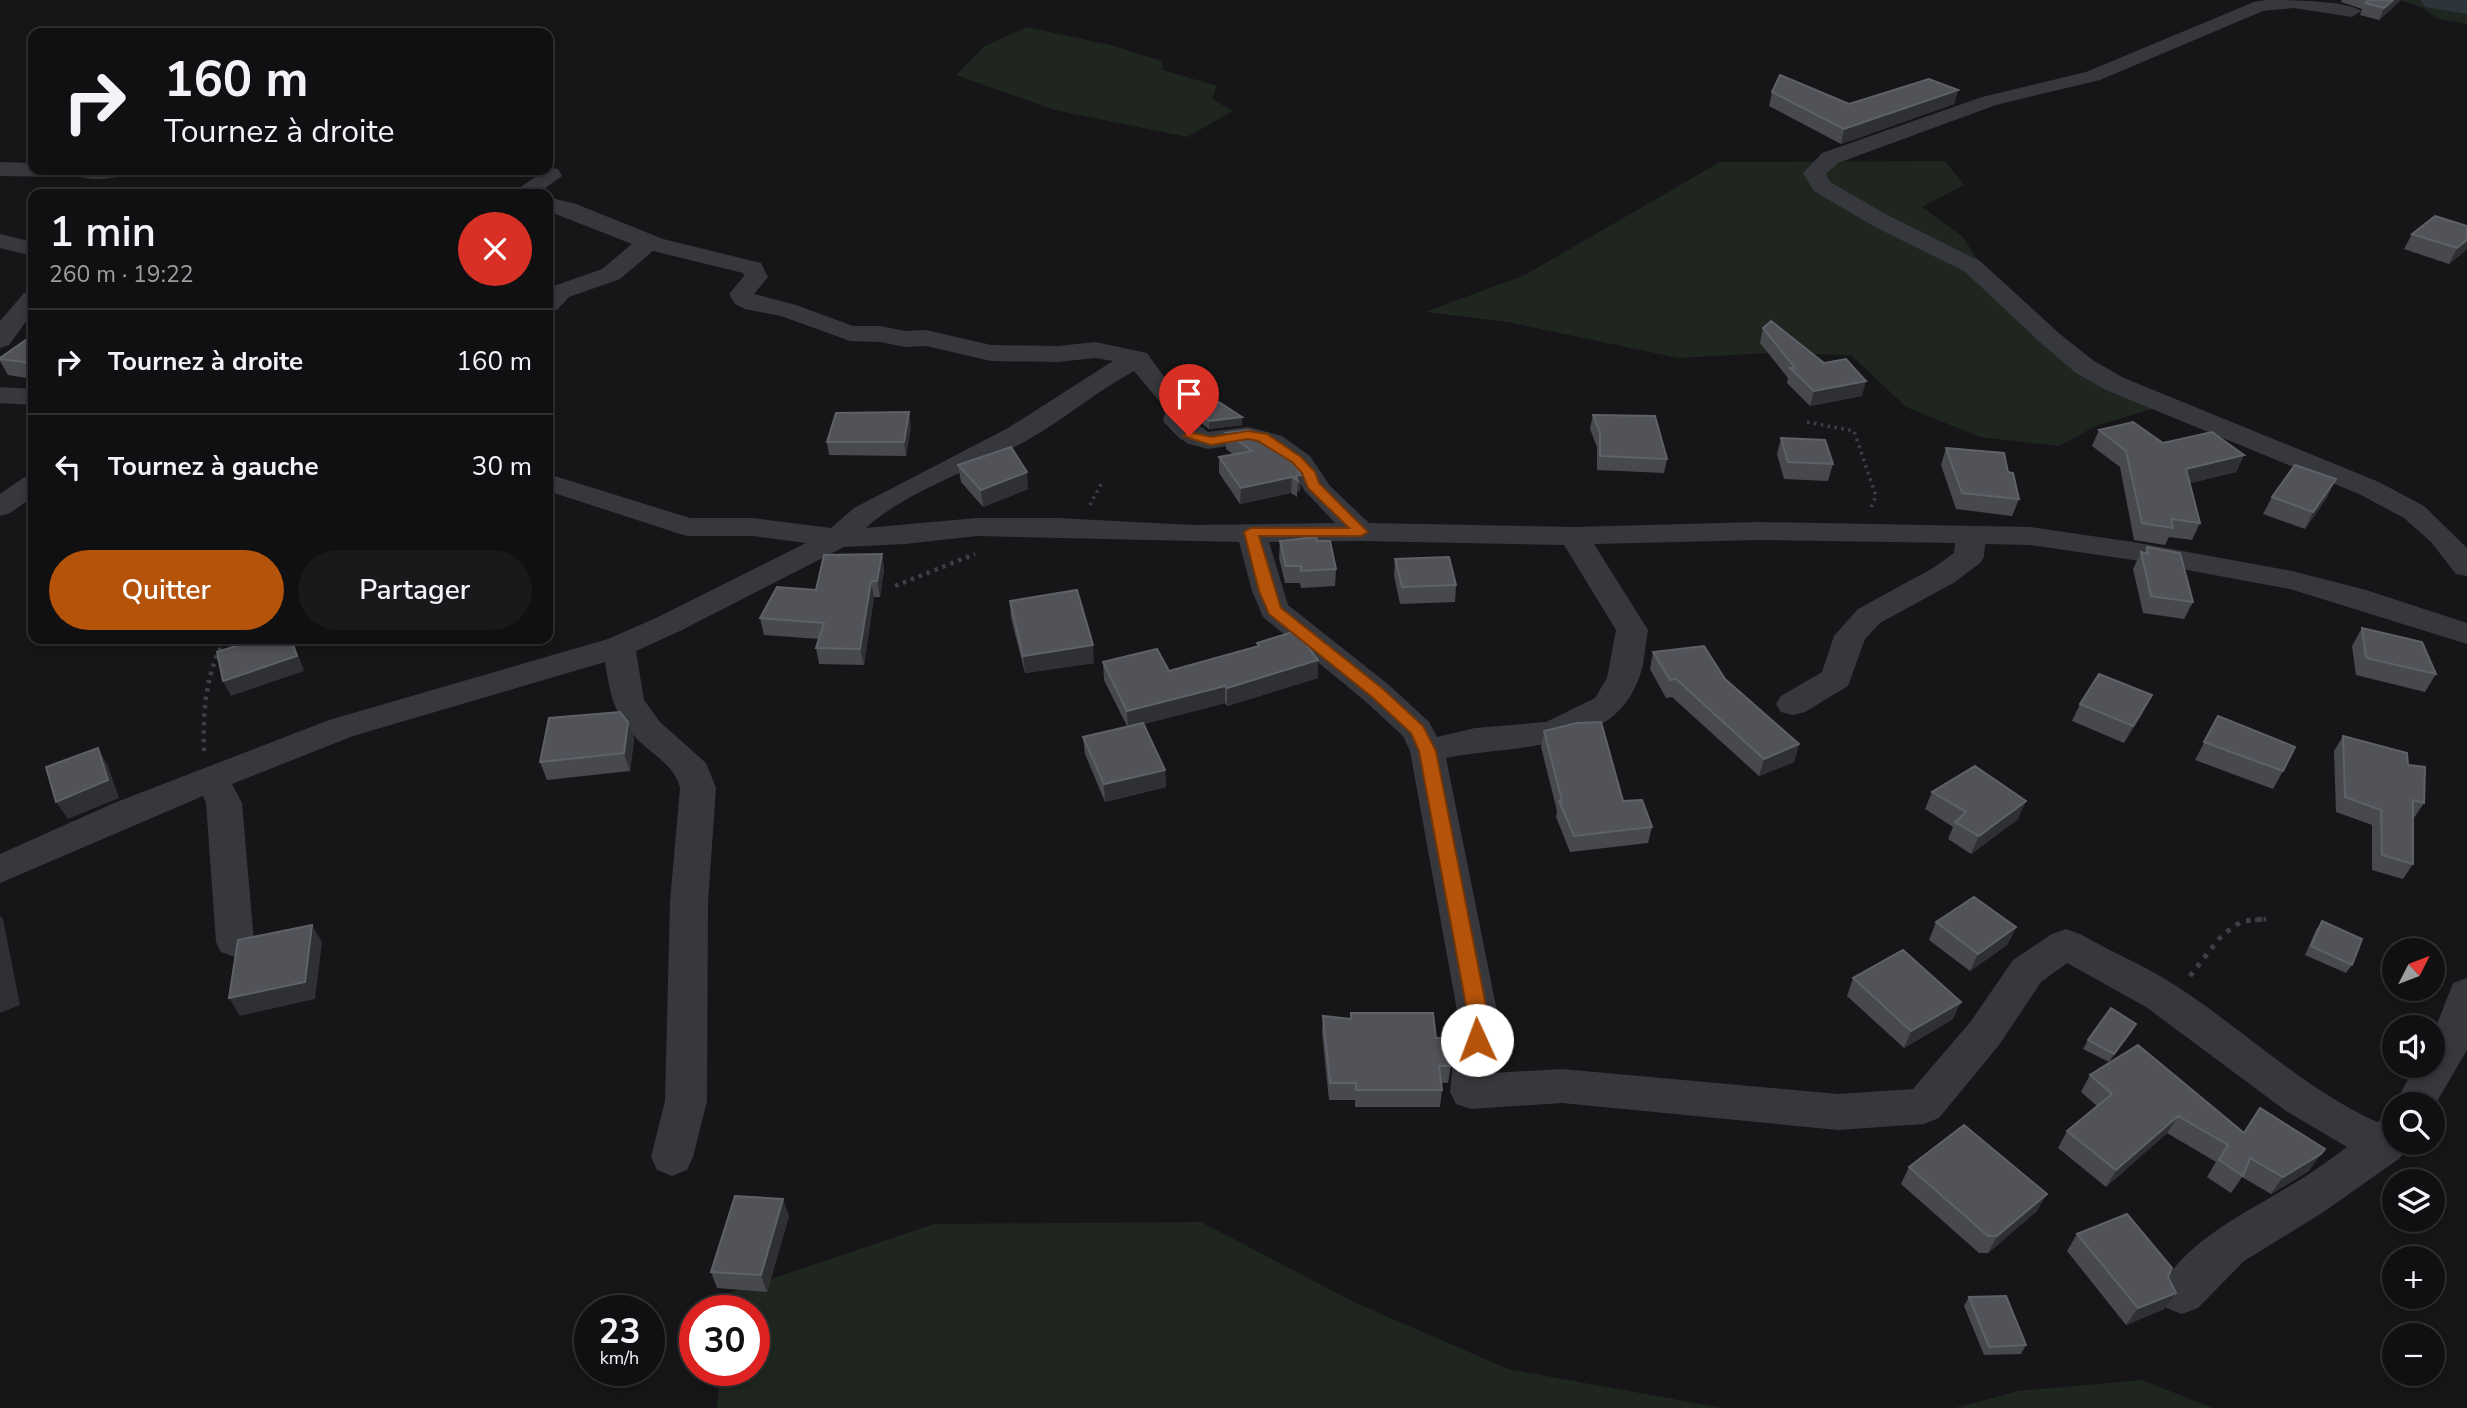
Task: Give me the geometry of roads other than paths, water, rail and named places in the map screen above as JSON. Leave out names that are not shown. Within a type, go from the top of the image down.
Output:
[{"type":"street","points":[[2352,11],[2294,3],[2260,6],[2094,76],[1989,101],[1830,158],[1814,173],[1822,186],[1883,222],[1972,266],[2085,367],[2115,384],[2368,488],[2414,512],[2441,536],[2467,567]]},
{"type":"street","points":[[0,169],[28,169]]},
{"type":"street","points":[[530,189],[550,175]]},
{"type":"street","points":[[553,205],[567,207],[649,242],[753,268],[756,277],[741,294],[744,299],[754,304],[787,310],[850,333],[880,334],[905,339],[926,338],[991,353],[1058,354],[1095,350],[1138,358],[1150,376],[1172,397],[1179,409],[1177,421],[1189,436],[1211,441],[1248,435],[1262,437],[1297,459],[1308,472],[1313,485],[1361,532]]},
{"type":"street","points":[[0,241],[28,248]]},
{"type":"street","points":[[553,300],[560,292],[611,274],[649,242]]},
{"type":"street","points":[[0,340],[17,314],[28,303]]},
{"type":"street","points":[[0,869],[127,812],[341,729],[619,646],[746,586],[838,538],[864,514],[1017,433],[1095,382],[1138,358]]},
{"type":"street","points":[[0,396],[28,397]]},
{"type":"street","points":[[553,484],[687,527],[753,527],[838,538],[905,535],[977,527],[1057,527],[1193,534],[1361,532],[1574,536],[1759,531],[2031,536],[2292,580],[2355,597],[2467,634]]},
{"type":"street","points":[[0,508],[28,488]]},
{"type":"street","points":[[1251,532],[1266,591],[1275,610],[1418,730],[1427,751],[1478,1016],[1471,1092],[1562,1086],[1838,1112],[1924,1106],[1985,1033],[2027,971],[2066,944],[2171,1002],[2303,1103],[2347,1129],[2382,1137]]},
{"type":"street","points":[[1793,704],[1836,678],[1850,636],[1868,616],[1908,592],[1944,575],[1969,557],[1971,534]]},
{"type":"street","points":[[1427,751],[1475,740],[1553,732],[1607,706],[1623,678],[1632,630],[1574,536]]},
{"type":"street","points":[[619,646],[628,702],[648,730],[694,772],[698,788],[688,902],[690,1020],[686,1101],[672,1157]]},
{"type":"street","points":[[212,778],[224,803],[235,942]]},
{"type":"street","points":[[2421,1092],[2456,1033],[2467,994]]},
{"type":"street","points":[[2182,1293],[2228,1247],[2307,1199],[2382,1144]]},
{"type":"waterway","points":[[2436,0],[2467,5]]}]
